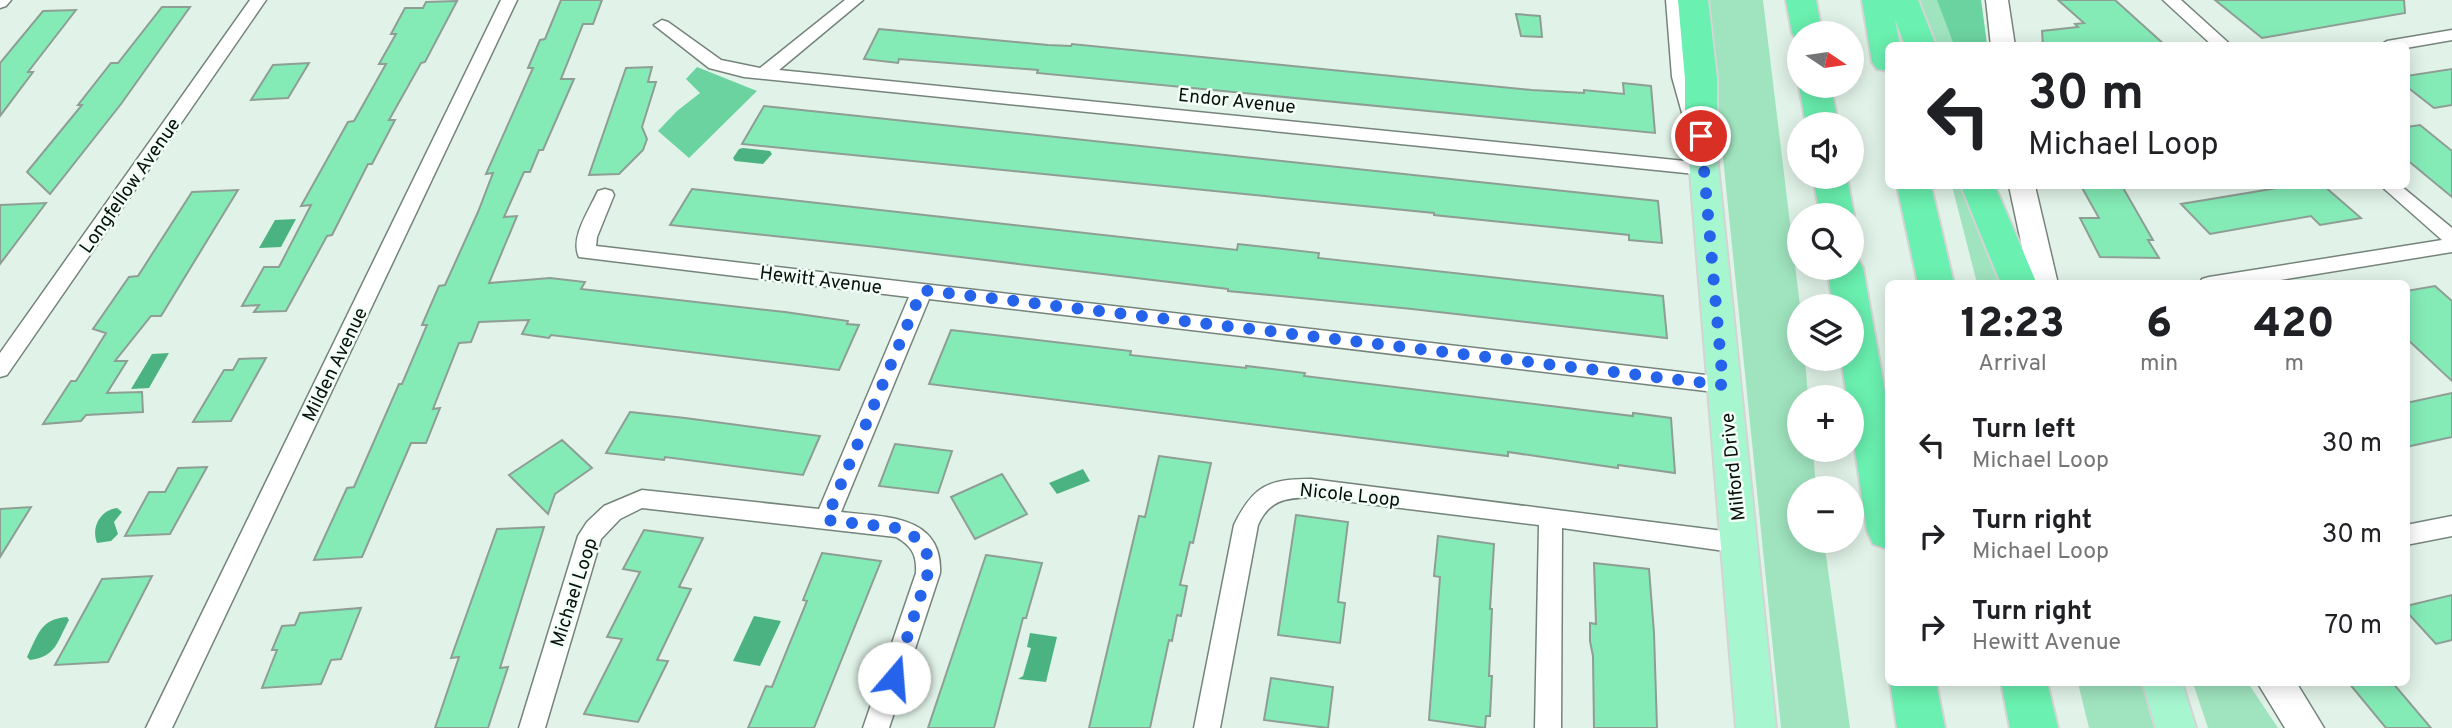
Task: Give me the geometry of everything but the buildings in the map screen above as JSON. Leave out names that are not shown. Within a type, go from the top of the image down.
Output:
[{"type":"highway","points":[[1693,0],[1701,79],[1703,152]]},
{"type":"highway","points":[[1801,0],[1805,21]]},
{"type":"highway","points":[[1877,0],[1885,45]]},
{"type":"highway","points":[[1903,0],[1919,42]]},
{"type":"highway","points":[[1915,189],[1935,280]]},
{"type":"highway","points":[[1979,189],[2017,280]]},
{"type":"highway","points":[[1862,371],[1885,512]]},
{"type":"highway","points":[[1914,686],[1921,728]]},
{"type":"highway","points":[[2025,686],[2034,728]]},
{"type":"main road","name":"Milford Drive","points":[[1703,152],[1756,728]]},
{"type":"main road","points":[[2163,686],[2176,728]]},
{"type":"street","name":"Longfellow Avenue","points":[[0,369],[258,0]]},
{"type":"street","name":"Milden Avenue","points":[[159,728],[509,0]]},
{"type":"street","points":[[765,72],[855,0]]},
{"type":"street","name":"Milford Drive","points":[[1677,0],[1684,77],[1703,152]]},
{"type":"street","points":[[1997,0],[2002,42]]},
{"type":"street","points":[[2171,0],[2219,42]]},
{"type":"street","name":"Endor Avenue","points":[[662,25],[715,64],[744,72],[1703,152]]},
{"type":"street","points":[[2410,42],[2452,35]]},
{"type":"street","points":[[2023,189],[2043,280]]},
{"type":"street","points":[[2394,189],[2452,238]]},
{"type":"street","name":"Hewitt Avenue","points":[[606,195],[587,237],[586,252],[1723,385]]},
{"type":"street","points":[[2234,280],[2452,245]]},
{"type":"street","points":[[826,520],[922,290]]},
{"type":"street","name":"Nicole Loop","points":[[1207,728],[1246,525],[1254,507],[1268,493],[1286,488],[1311,488],[1739,543]]},
{"type":"street","name":"Michael Loop","points":[[531,728],[590,536],[599,520],[619,506],[642,499],[898,528],[918,538],[930,559],[928,573],[876,728]]},
{"type":"street","points":[[1548,728],[1552,517]]},
{"type":"street","points":[[2410,534],[2452,526]]},
{"type":"street","points":[[2278,686],[2306,728]]},
{"type":"shaded area","points":[[1707,0],[1763,0],[1788,203],[1787,280],[1797,280],[1799,294],[1787,294],[1787,371],[1806,371],[1807,385],[1787,385],[1787,462],[1814,462],[1815,476],[1787,476],[1787,553],[1826,553],[1850,728],[1781,728]]},
{"type":"shaded area","points":[[1920,0],[1981,0],[1987,42],[1934,42]]},
{"type":"shaded area","points":[[1937,0],[1981,0],[1987,42],[1953,42]]},
{"type":"shaded area","points":[[697,67],[757,91],[689,158],[658,131],[700,93],[686,79]]},
{"type":"shaded area","points":[[739,149],[770,151],[772,154],[763,164],[735,161],[733,158]]},
{"type":"shaded area","points":[[1953,189],[1968,189],[2005,280],[1976,280]]},
{"type":"shaded area","points":[[296,219],[281,247],[259,248],[275,220]]},
{"type":"shaded area","points":[[169,353],[149,388],[131,389],[152,354]]},
{"type":"shaded area","points":[[1083,469],[1090,481],[1057,494],[1049,483]]},
{"type":"shaded area","points":[[117,508],[122,512],[114,522],[118,534],[111,541],[97,543],[95,531],[98,521],[106,512]]},
{"type":"shaded area","points":[[754,616],[781,621],[760,666],[733,661]]},
{"type":"shaded area","points":[[67,617],[69,620],[51,652],[30,660],[27,657],[41,629],[51,621]]},
{"type":"shaded area","points":[[1030,633],[1057,637],[1046,682],[1018,679],[1023,676],[1031,648],[1027,647]]},
{"type":"shaded area","points":[[2079,686],[2142,686],[2154,728],[2089,728]]},
{"type":"shaded area","points":[[2194,686],[2250,686],[2278,728],[2208,728]]},
{"type":"route","points":[[894,678],[928,573],[930,559],[918,538],[909,532],[898,528],[826,520],[922,290],[1723,385],[1701,136]]}]
